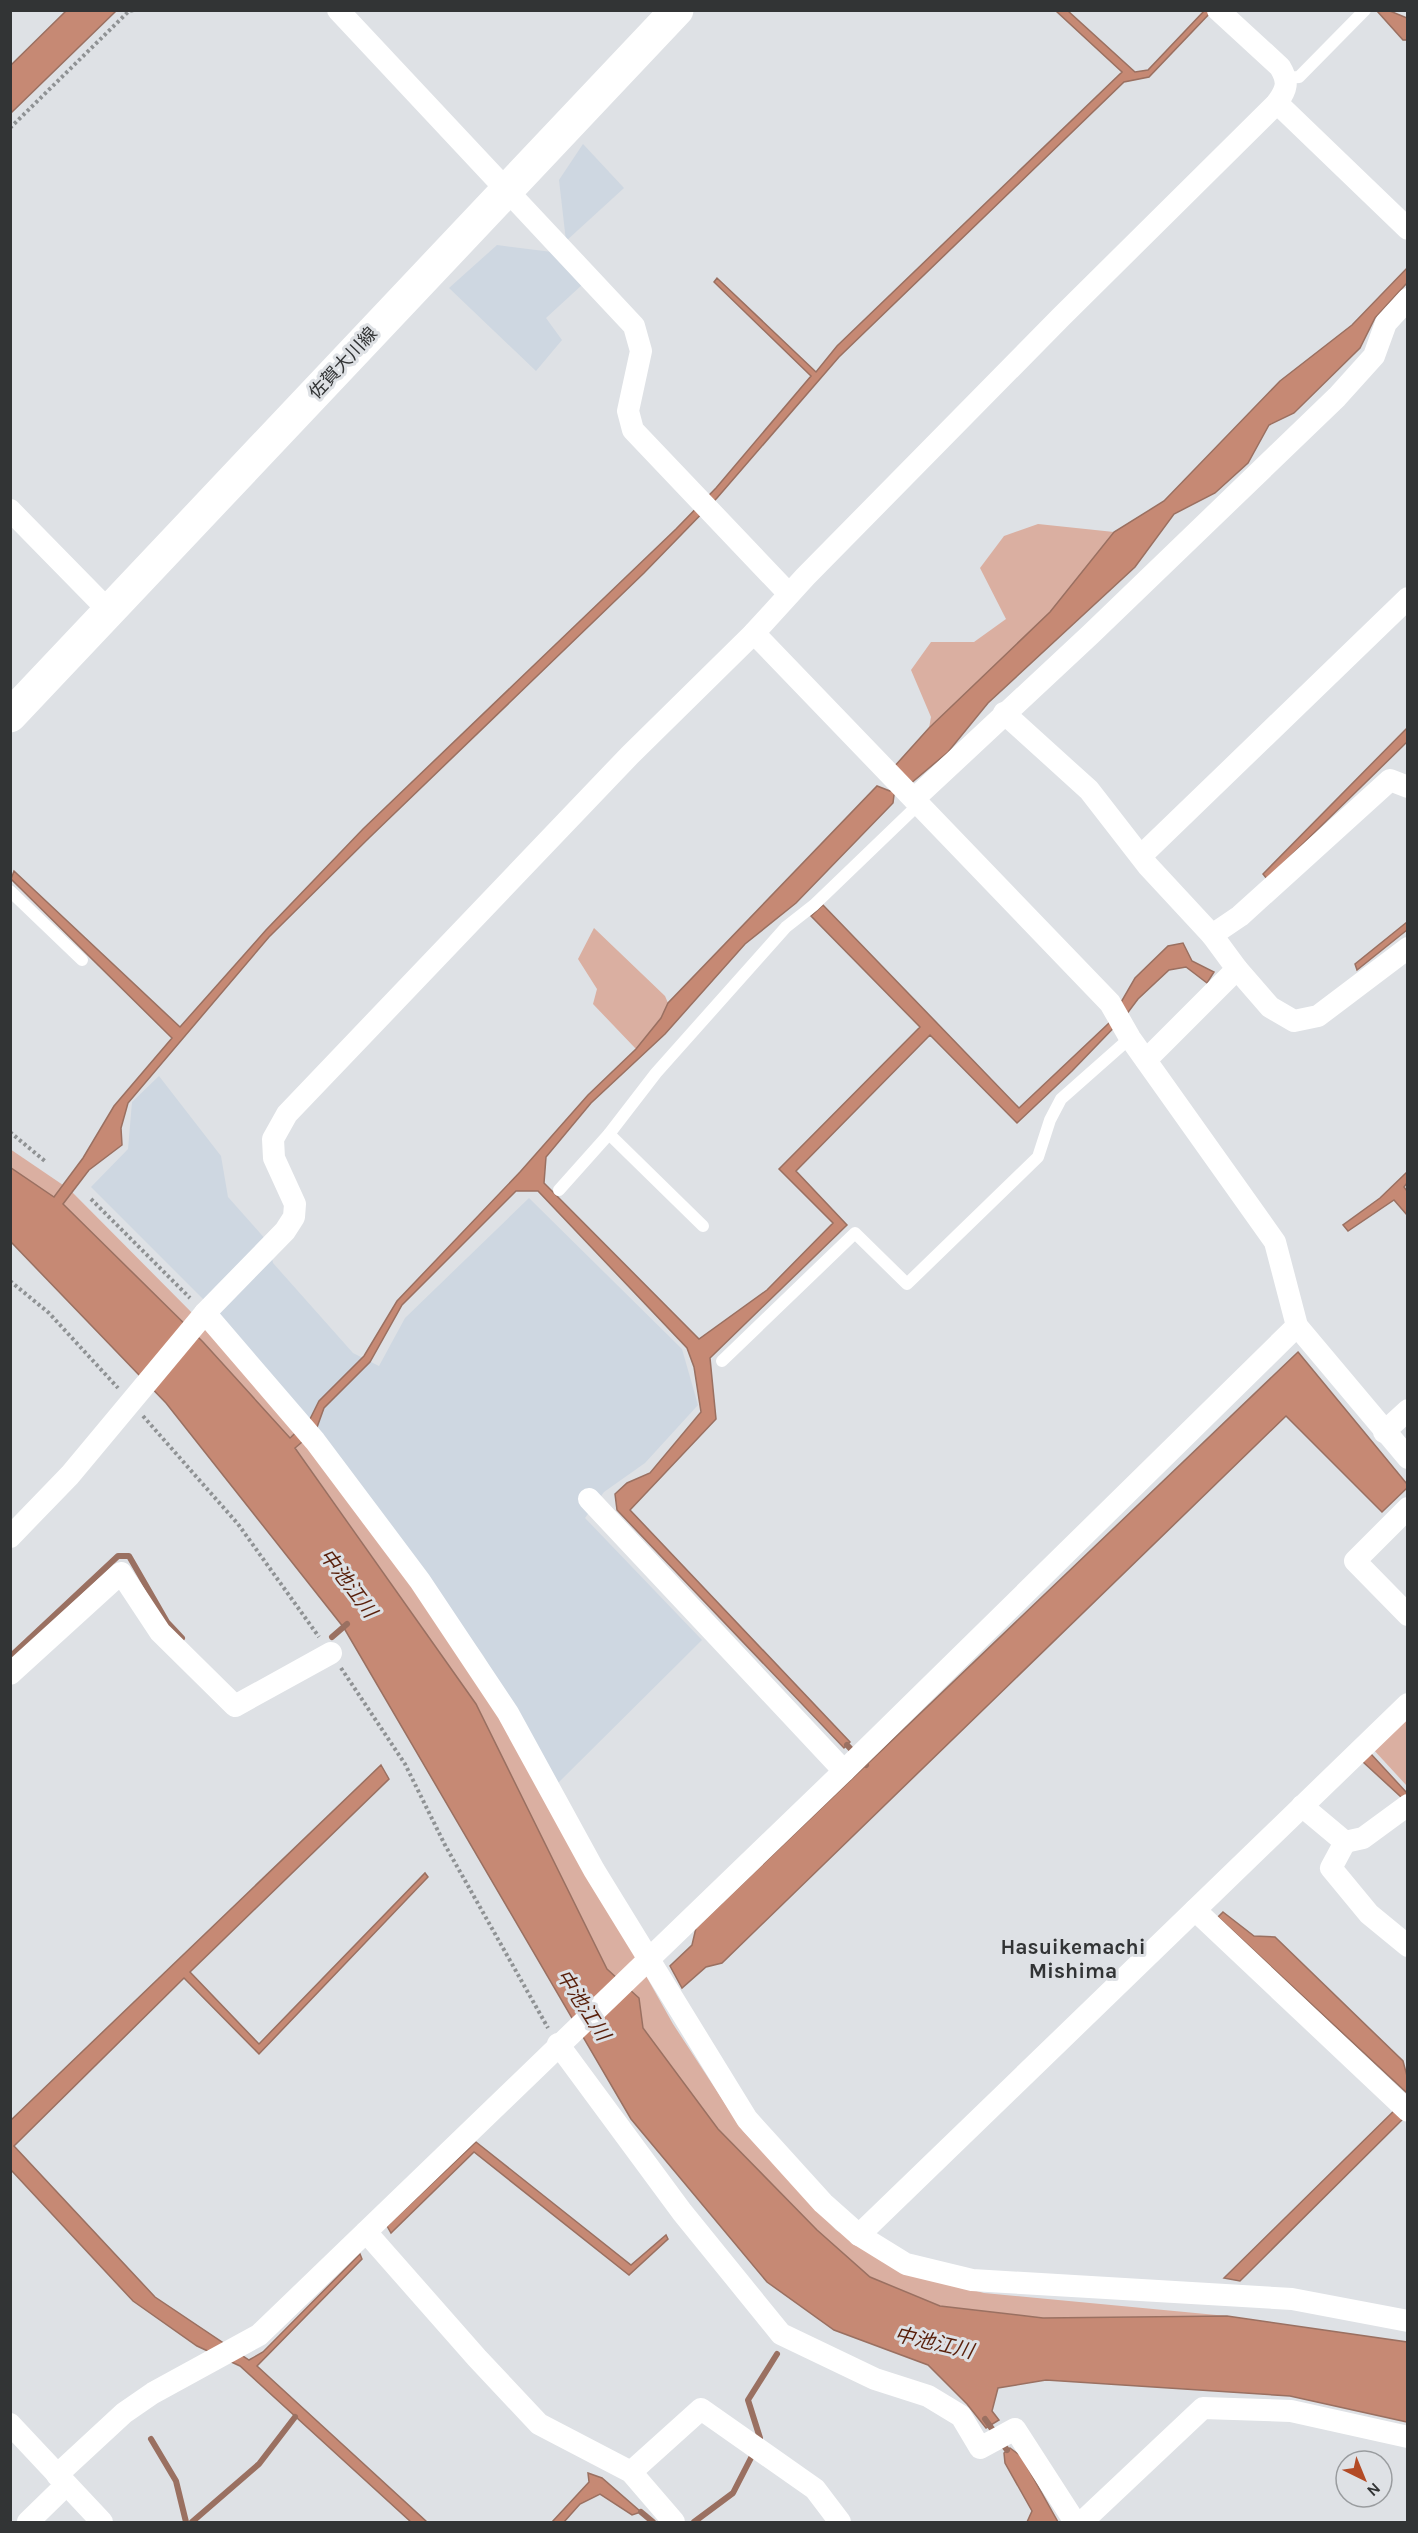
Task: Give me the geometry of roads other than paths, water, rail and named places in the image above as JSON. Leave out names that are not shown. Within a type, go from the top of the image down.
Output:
[{"type":"main road","name":"佐賀大川線","points":[[10,716],[677,10]]},
{"type":"street","points":[[338,10],[475,154],[505,191],[634,326],[641,351],[627,411],[633,430],[789,594]]},
{"type":"street","points":[[10,1537],[70,1475],[205,1313],[285,1231],[294,1217],[295,1204],[274,1158],[273,1139],[286,1114],[630,755],[754,633],[789,594],[1061,317],[1277,103],[1287,89],[1286,78],[1280,67],[1218,10]]},
{"type":"street","points":[[1277,103],[1407,229]]},
{"type":"street","points":[[909,793],[1004,713],[1091,634],[1337,397],[1374,356],[1386,323],[1407,299]]},
{"type":"street","points":[[10,510],[109,611]]},
{"type":"street","points":[[1142,855],[1407,598]]},
{"type":"street","points":[[754,633],[1110,1003],[1146,1060],[1275,1242],[1297,1326],[1407,1458]]},
{"type":"street","points":[[1004,713],[1089,790],[1142,855],[1148,866],[1212,935],[1237,969],[1270,1007],[1294,1021],[1318,1016],[1407,948]]},
{"type":"street","points":[[1212,935],[1240,916],[1390,780],[1407,787]]},
{"type":"street","points":[[1146,1060],[1237,969]]},
{"type":"street","points":[[205,1313],[315,1441],[420,1581],[508,1713],[643,1963],[747,2119],[823,2203],[859,2235],[906,2264],[972,2280],[1292,2299],[1407,2321]]},
{"type":"street","points":[[28,2523],[62,2480],[124,2413],[153,2393],[259,2335],[561,2041],[844,1771],[1297,1326]]},
{"type":"street","points":[[1384,1432],[1407,1410]]},
{"type":"street","points":[[589,1499],[844,1771]]},
{"type":"street","points":[[1407,1508],[1354,1561],[1407,1615]]},
{"type":"street","points":[[16,1657],[121,1573],[160,1632],[235,1706],[331,1653]]},
{"type":"street","points":[[859,2235],[1407,1704]]},
{"type":"street","points":[[1302,1806],[1345,1842]]},
{"type":"street","points":[[1404,1808],[1363,1838],[1345,1842],[1331,1868],[1369,1914],[1407,1946]]},
{"type":"street","points":[[1195,1910],[1402,2106]]},
{"type":"street","points":[[561,2041],[682,2212],[781,2334],[875,2379],[928,2396],[961,2416],[980,2448],[1014,2429],[1075,2523]]},
{"type":"street","points":[[366,2232],[477,2358],[539,2424],[631,2472],[674,2523]]},
{"type":"street","points":[[1082,2523],[1203,2408],[1291,2411],[1407,2437]]},
{"type":"street","points":[[631,2472],[701,2409],[816,2489],[840,2523]]},
{"type":"street","points":[[10,2424],[102,2523]]},
{"type":"lane","points":[[1286,78],[1299,76],[1365,10]]},
{"type":"lane","points":[[559,1190],[609,1134],[656,1073],[786,927],[814,905],[909,793]]},
{"type":"lane","points":[[10,891],[82,960]]},
{"type":"lane","points":[[722,1361],[855,1233],[907,1284],[1038,1157],[1050,1120],[1061,1099],[1127,1032]]},
{"type":"lane","points":[[609,1134],[703,1226]]},
{"type":"water","points":[[66,11],[116,11],[11,113],[11,65]]},
{"type":"water","name":"中池江川","points":[[1056,11],[1068,11],[1135,72],[1148,70],[1204,11],[1212,11],[1149,77],[1124,82],[839,357],[717,498],[644,573],[269,937],[128,1103],[121,1128],[122,1145],[89,1170],[63,1204],[203,1342],[290,1438],[310,1419],[319,1401],[364,1356],[397,1301],[520,1172],[588,1095],[636,1049],[661,1018],[668,1003],[877,786],[890,791],[901,776],[893,768],[929,728],[1050,612],[1114,532],[1164,501],[1280,381],[1352,325],[1407,268],[1407,283],[1375,318],[1360,348],[1294,413],[1269,425],[1248,463],[1215,493],[1174,514],[1135,567],[988,703],[948,752],[910,784],[906,781],[894,795],[893,803],[796,903],[745,944],[665,1034],[591,1103],[546,1157],[544,1183],[699,1339],[767,1290],[833,1223],[779,1169],[920,1027],[811,916],[823,905],[1019,1108],[1109,1023],[1135,978],[1168,946],[1183,943],[1192,961],[1214,972],[1207,983],[1186,967],[1169,970],[1138,999],[1126,1015],[1072,1071],[1017,1123],[930,1035],[796,1171],[847,1225],[710,1358],[716,1419],[630,1510],[850,1742],[844,1748],[617,1510],[615,1494],[627,1483],[650,1473],[701,1412],[694,1367],[687,1348],[538,1191],[516,1191],[402,1305],[370,1362],[324,1408],[316,1430],[295,1448],[476,1704],[607,1969],[639,1998],[643,2028],[718,2129],[817,2230],[870,2277],[940,2306],[1043,2318],[1227,2316],[1407,2342],[1407,2422],[1290,2396],[1046,2380],[998,2388],[992,2411],[999,2420],[986,2428],[967,2404],[928,2365],[834,2330],[767,2282],[631,2119],[344,1628],[166,1403],[11,1242],[11,1168],[54,1197],[83,1158],[114,1106],[172,1038],[11,879],[14,871],[180,1027],[266,930],[363,829],[716,488],[811,376],[714,282],[717,278],[816,372],[837,346],[1122,72]]},
{"type":"water","points":[[1377,11],[1390,11],[1407,18],[1407,40],[1403,40]]},
{"type":"water","points":[[1407,728],[1407,742],[1267,879],[1263,874]]},
{"type":"water","points":[[1407,922],[1407,930],[1357,970],[1355,964]]},
{"type":"water","points":[[1407,1172],[1407,1183],[1404,1187],[1407,1191],[1407,1215],[1394,1200],[1348,1231],[1343,1225],[1380,1198]]},
{"type":"water","points":[[1298,1352],[1407,1484],[1407,1488],[1382,1512],[1286,1416],[722,1963],[706,1967],[682,1988],[670,1966],[692,1945],[696,1928]]},
{"type":"water","points":[[1371,1754],[1407,1793],[1407,1812],[1401,1797],[1362,1761]]},
{"type":"water","points":[[381,1765],[389,1779],[190,1972],[259,2044],[425,1873],[428,1877],[259,2054],[184,1978],[14,2146],[155,2297],[249,2360],[263,2352],[360,2254],[362,2259],[257,2366],[427,2522],[411,2522],[240,2366],[197,2346],[133,2301],[11,2170],[11,2120]]},
{"type":"water","points":[[1223,1912],[1254,1936],[1275,1937],[1403,2061],[1407,2076],[1407,2093],[1218,1917]]},
{"type":"water","points":[[1407,2098],[1407,2115],[1240,2281],[1224,2278]]},
{"type":"water","points":[[476,2142],[631,2265],[666,2235],[668,2239],[629,2275],[474,2152],[391,2233],[387,2226]]},
{"type":"water","points":[[1010,2448],[1021,2456],[1058,2522],[1027,2522],[1032,2511],[1005,2463],[1004,2453]]},
{"type":"water","points":[[588,2473],[602,2478],[641,2512],[632,2515],[600,2494],[580,2504],[564,2522],[552,2522],[589,2482]]},
{"type":"waterway","points":[[10,1657],[118,1556],[129,1556],[167,1622],[182,1638]]},
{"type":"waterway","points":[[332,1637],[347,1624]]},
{"type":"waterway","points":[[847,1745],[866,1765]]},
{"type":"waterway","points":[[760,2438],[748,2400],[777,2354]]},
{"type":"waterway","points":[[192,2522],[259,2464],[295,2417]]},
{"type":"waterway","points":[[985,2419],[1007,2450]]},
{"type":"waterway","points":[[151,2439],[176,2481],[186,2522]]},
{"type":"waterway","points":[[694,2522],[733,2493],[753,2454]]},
{"type":"waterway","points":[[641,2512],[653,2522]]},
{"type":"district","name":"Hasuikemachi Mishima","points":[[1073,1959]]}]
